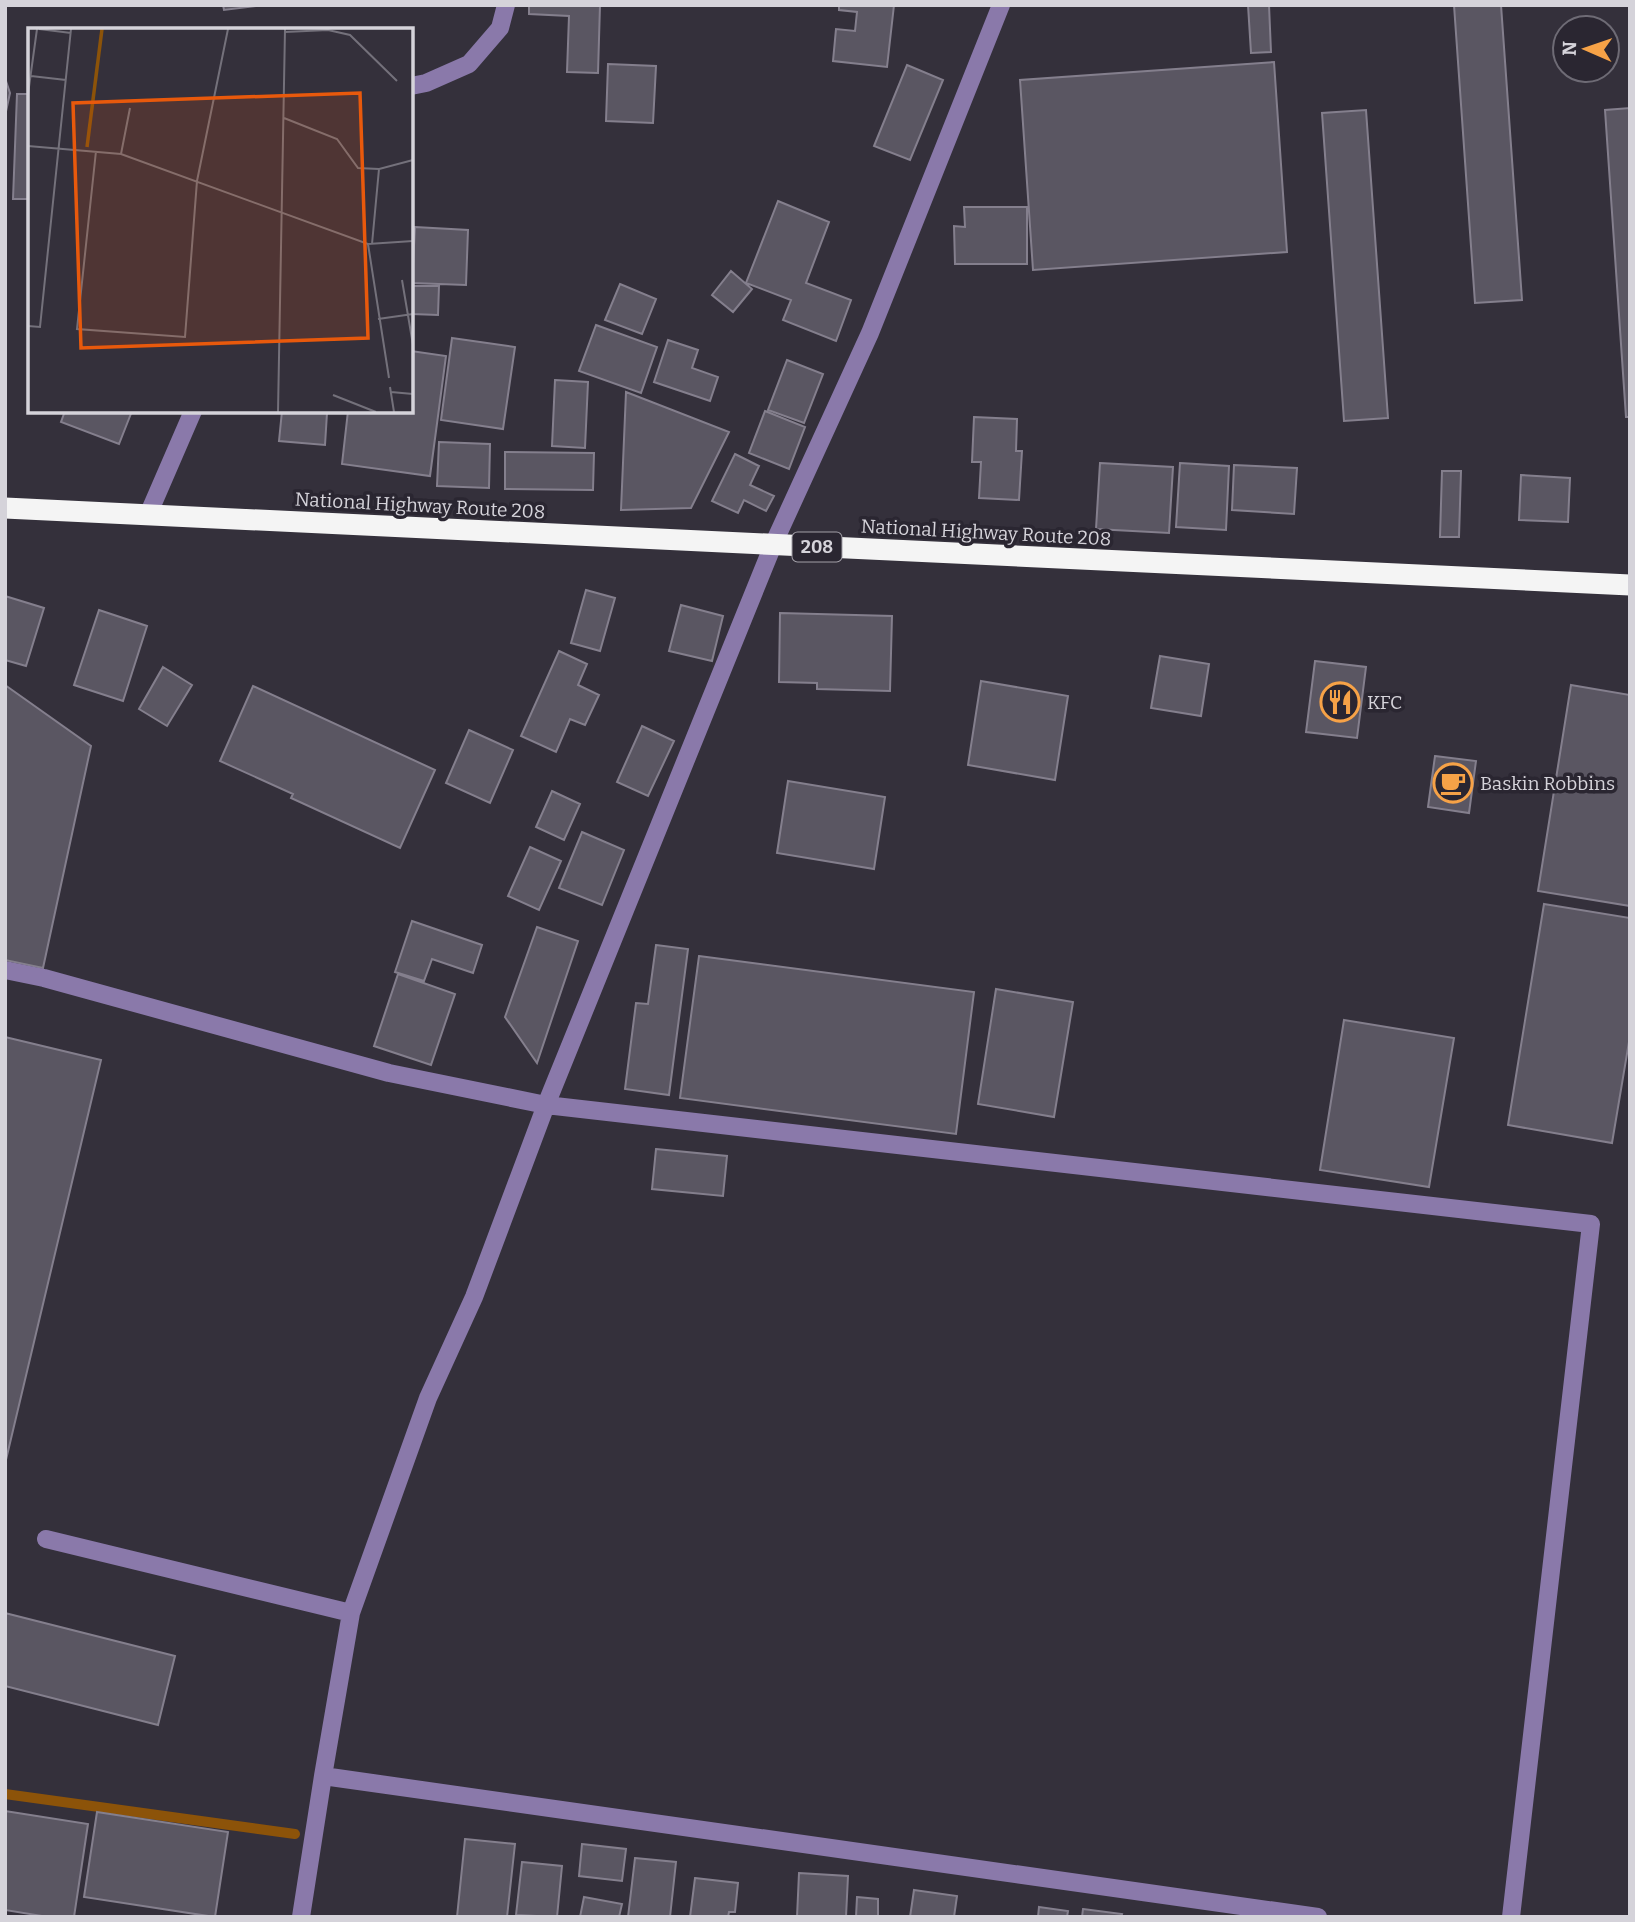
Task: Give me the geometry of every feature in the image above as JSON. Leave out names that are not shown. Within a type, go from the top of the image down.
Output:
[{"type":"highway","name":"National Highway Route 208","points":[[5,508],[1630,585]]},
{"type":"street","points":[[413,86],[426,83],[469,64],[500,28],[506,5]]},
{"type":"street","points":[[301,1917],[351,1613],[428,1398],[474,1297],[546,1105],[773,545],[870,333],[1002,5]]},
{"type":"street","points":[[148,515],[192,413]]},
{"type":"street","points":[[5,970],[44,978],[389,1073],[546,1105],[1591,1224],[1511,1917]]},
{"type":"street","points":[[46,1539],[351,1613]]},
{"type":"street","points":[[323,1776],[1318,1917]]},
{"type":"building","points":[[223,5],[264,5],[224,10]]},
{"type":"building","points":[[529,5],[600,5],[598,73],[567,72],[569,16],[529,14]]},
{"type":"building","points":[[839,5],[894,5],[887,67],[833,61],[836,29],[855,31],[857,12],[839,10]]},
{"type":"building","points":[[1248,5],[1269,5],[1271,52],[1251,53]]},
{"type":"building","points":[[1454,5],[1501,5],[1522,300],[1475,303]]},
{"type":"building","points":[[1274,62],[1287,252],[1033,270],[1020,80]]},
{"type":"building","points":[[608,64],[656,66],[653,123],[606,121]]},
{"type":"building","points":[[907,65],[943,80],[910,160],[874,146]]},
{"type":"building","points":[[5,78],[10,93],[5,116]]},
{"type":"building","points":[[17,94],[28,94],[28,199],[13,199]]},
{"type":"building","points":[[1630,108],[1630,417],[1626,417],[1605,110]]},
{"type":"building","points":[[1366,110],[1388,418],[1344,421],[1322,113]]},
{"type":"building","points":[[778,201],[829,222],[806,283],[851,300],[836,341],[783,320],[791,300],[746,283]]},
{"type":"building","points":[[964,207],[1027,207],[1027,264],[955,264],[954,226],[965,227]]},
{"type":"building","points":[[415,227],[468,230],[466,285],[413,283]]},
{"type":"building","points":[[731,271],[752,289],[733,312],[712,295]]},
{"type":"building","points":[[620,284],[656,299],[642,334],[605,320]]},
{"type":"building","points":[[413,286],[439,286],[438,315],[413,314]]},
{"type":"building","points":[[596,325],[657,347],[641,393],[579,371]]},
{"type":"building","points":[[452,338],[515,347],[503,429],[441,420]]},
{"type":"building","points":[[668,340],[698,350],[692,368],[718,377],[710,401],[654,382]]},
{"type":"building","points":[[413,351],[446,356],[430,476],[342,464],[348,413],[413,413]]},
{"type":"building","points":[[787,360],[823,374],[804,423],[768,410]]},
{"type":"building","points":[[555,380],[588,382],[585,448],[552,446]]},
{"type":"building","points":[[626,392],[729,432],[691,508],[621,510]]},
{"type":"building","points":[[765,411],[805,427],[789,469],[749,453]]},
{"type":"building","points":[[64,413],[131,413],[119,444],[61,422]]},
{"type":"building","points":[[282,413],[327,413],[325,445],[279,441]]},
{"type":"building","points":[[974,417],[1017,419],[1016,451],[1022,451],[1019,500],[979,498],[981,462],[972,462]]},
{"type":"building","points":[[439,442],[490,444],[489,488],[437,486]]},
{"type":"building","points":[[505,452],[594,453],[593,490],[505,489]]},
{"type":"building","points":[[735,454],[759,466],[750,485],[774,496],[766,511],[744,500],[738,513],[712,501]]},
{"type":"building","points":[[1100,463],[1173,467],[1169,533],[1096,529]]},
{"type":"building","points":[[1180,463],[1229,466],[1226,530],[1176,527]]},
{"type":"building","points":[[1234,465],[1297,468],[1294,514],[1232,510]]},
{"type":"building","points":[[1442,471],[1461,471],[1459,537],[1440,537]]},
{"type":"building","points":[[1521,475],[1570,478],[1568,522],[1519,520]]},
{"type":"building","points":[[586,590],[615,598],[600,651],[571,643]]},
{"type":"building","points":[[5,596],[44,608],[26,666],[5,660]]},
{"type":"building","points":[[681,605],[723,616],[712,661],[669,651]]},
{"type":"building","points":[[99,610],[147,626],[123,701],[74,685]]},
{"type":"building","points":[[780,613],[892,616],[890,691],[817,689],[817,683],[779,682]]},
{"type":"building","points":[[559,651],[587,664],[578,685],[599,695],[585,725],[570,719],[556,752],[521,736]]},
{"type":"building","points":[[1160,656],[1209,664],[1201,716],[1151,708]]},
{"type":"building","points":[[1315,661],[1366,667],[1357,738],[1306,732]]},
{"type":"building","points":[[163,667],[192,685],[167,726],[139,709]]},
{"type":"building","points":[[981,681],[1068,696],[1055,780],[968,765]]},
{"type":"building","points":[[5,685],[91,746],[43,968],[5,960]]},
{"type":"building","points":[[1571,685],[1630,695],[1630,906],[1538,891]]},
{"type":"building","points":[[253,686],[435,770],[400,848],[291,798],[293,794],[220,761]]},
{"type":"building","points":[[642,726],[674,741],[648,796],[617,782]]},
{"type":"building","points":[[469,730],[513,750],[490,803],[446,783]]},
{"type":"building","points":[[1435,756],[1476,761],[1469,813],[1428,807]]},
{"type":"building","points":[[788,781],[885,797],[874,869],[777,853]]},
{"type":"building","points":[[552,791],[580,804],[564,840],[536,827]]},
{"type":"building","points":[[582,832],[624,850],[602,905],[559,888]]},
{"type":"building","points":[[530,847],[561,861],[539,910],[508,896]]},
{"type":"building","points":[[1544,904],[1630,918],[1630,1036],[1612,1143],[1508,1125]]},
{"type":"building","points":[[412,921],[482,945],[473,973],[432,959],[424,981],[395,972]]},
{"type":"building","points":[[537,927],[578,941],[537,1063],[505,1017]]},
{"type":"building","points":[[656,945],[688,949],[669,1095],[625,1089],[636,1003],[648,1004]]},
{"type":"building","points":[[699,956],[974,992],[956,1134],[680,1098]]},
{"type":"building","points":[[398,974],[455,994],[431,1065],[374,1046]]},
{"type":"building","points":[[996,989],[1073,1002],[1054,1117],[978,1104]]},
{"type":"building","points":[[1344,1020],[1454,1038],[1429,1187],[1320,1170]]},
{"type":"building","points":[[5,1037],[101,1060],[5,1464]]},
{"type":"building","points":[[656,1149],[727,1156],[723,1196],[652,1189]]},
{"type":"building","points":[[5,1613],[175,1656],[158,1725],[5,1686]]},
{"type":"building","points":[[5,1811],[88,1824],[74,1917],[48,1917],[5,1910]]},
{"type":"building","points":[[97,1812],[228,1832],[215,1917],[84,1897]]},
{"type":"building","points":[[465,1839],[515,1844],[507,1917],[457,1917]]},
{"type":"building","points":[[582,1844],[626,1849],[622,1881],[579,1876]]},
{"type":"building","points":[[635,1858],[676,1862],[670,1917],[628,1917]]},
{"type":"building","points":[[522,1862],[562,1866],[557,1917],[516,1915]]},
{"type":"building","points":[[799,1873],[848,1876],[846,1917],[797,1917]]},
{"type":"building","points":[[695,1878],[738,1883],[735,1912],[729,1912],[728,1917],[690,1917]]},
{"type":"building","points":[[914,1890],[957,1896],[954,1917],[910,1917]]},
{"type":"building","points":[[584,1897],[622,1904],[619,1917],[580,1917]]},
{"type":"building","points":[[857,1897],[878,1899],[878,1917],[856,1917]]},
{"type":"building","points":[[1039,1907],[1068,1911],[1067,1917],[1038,1917]]},
{"type":"building","points":[[1083,1909],[1122,1914],[1121,1917],[1082,1917]]},
{"type":"waterway","points":[[5,1794],[295,1834]]},
{"type":"place","name":"KFC","points":[[1340,702]]},
{"type":"place","name":"Baskin Robbins","points":[[1453,783]]}]
